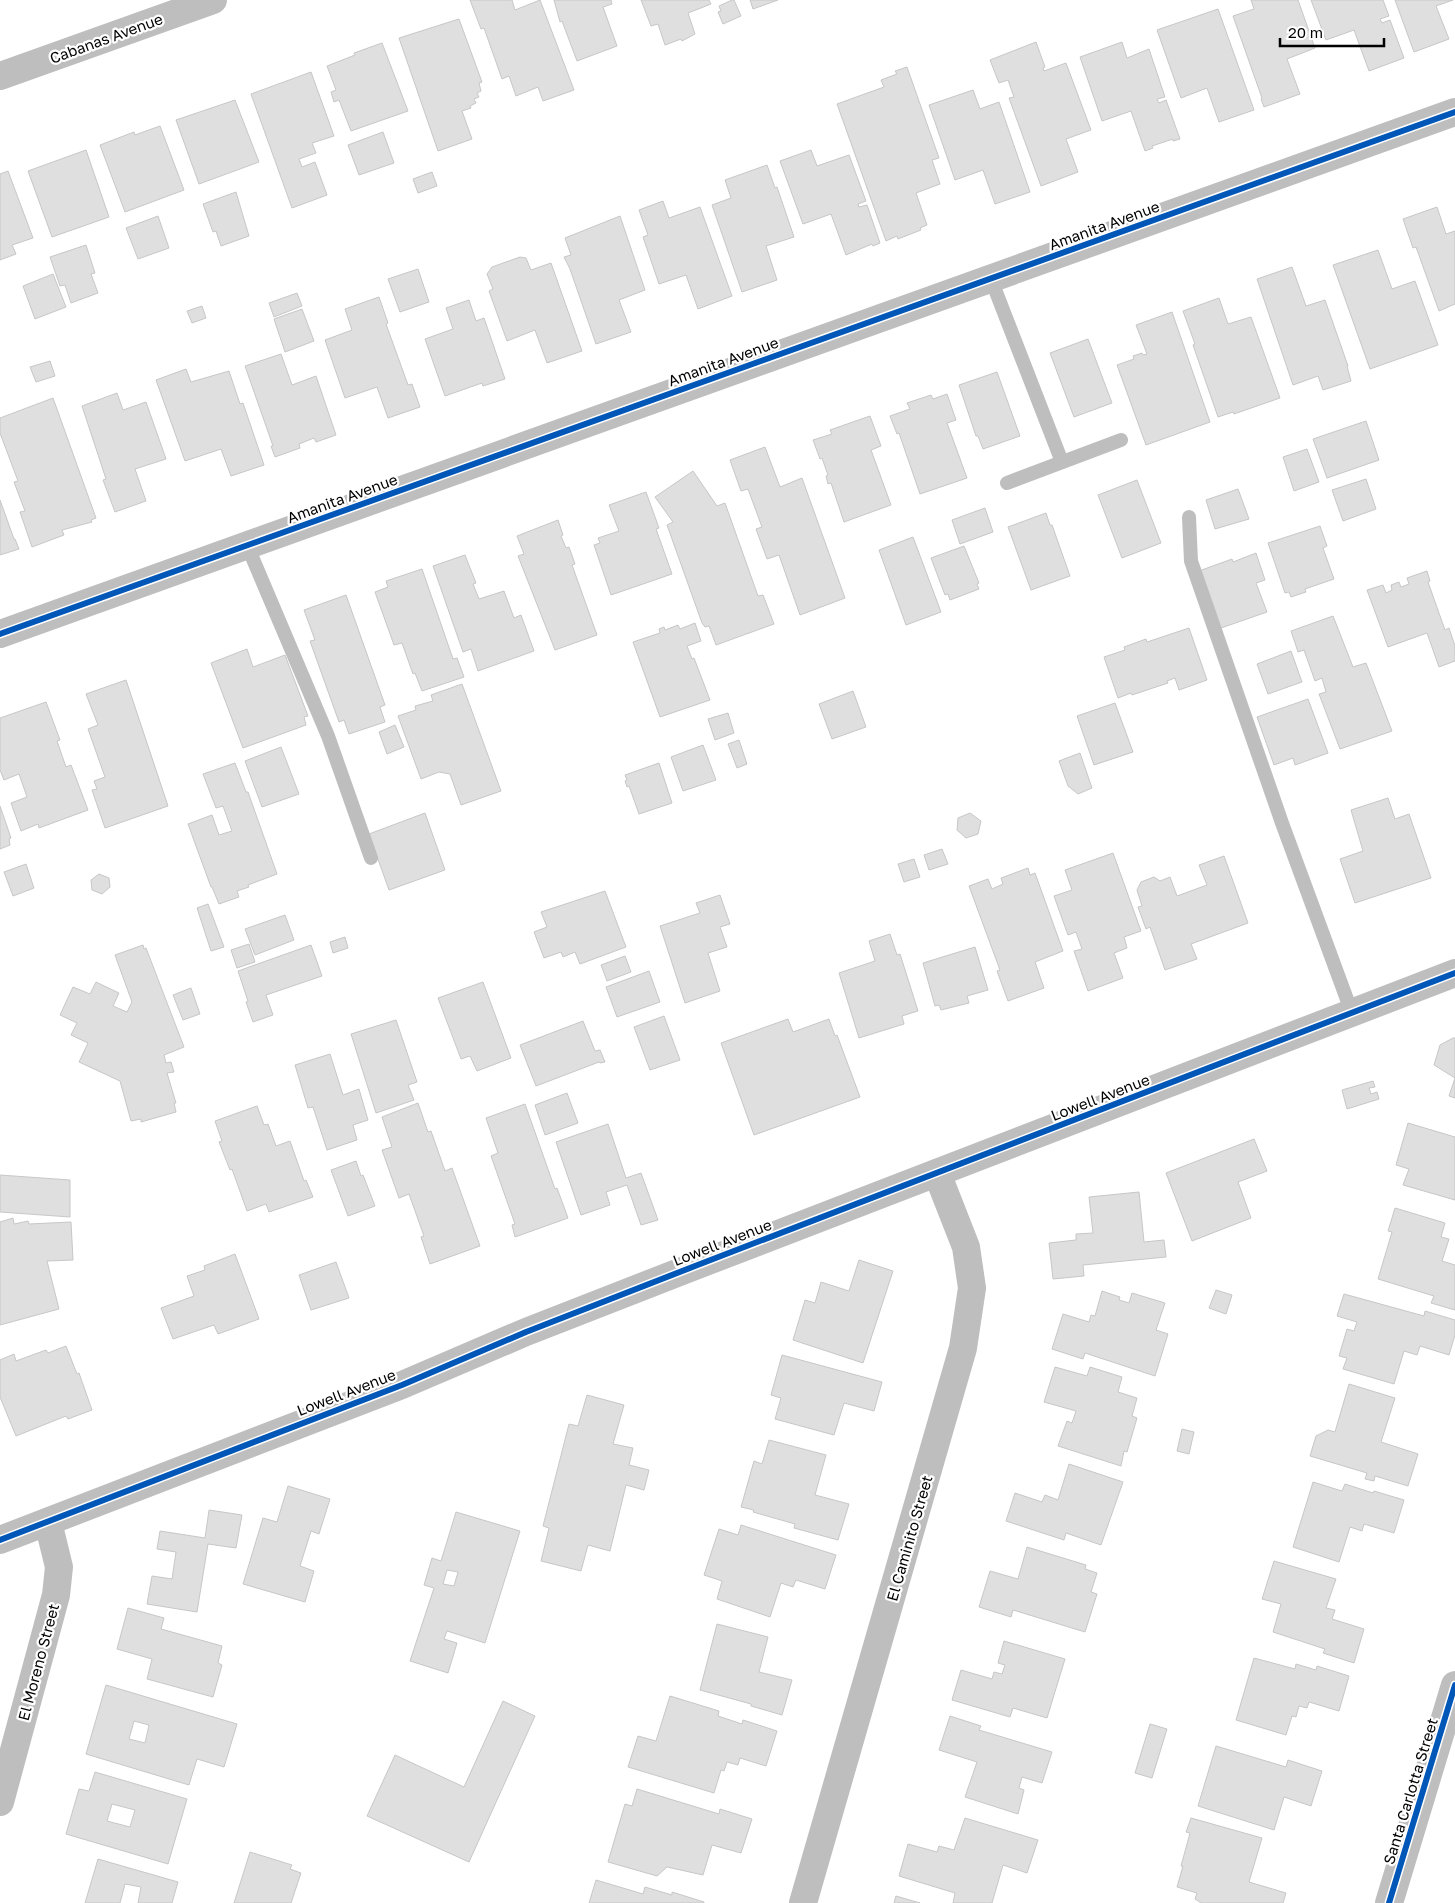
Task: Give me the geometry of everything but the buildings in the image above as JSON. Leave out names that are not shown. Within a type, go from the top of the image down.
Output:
[{"type":"street","name":"Cabanas Avenue","points":[[0,76],[213,0]]},
{"type":"street","name":"Amanita Avenue","points":[[0,634],[1455,112]]},
{"type":"street","name":"Lowell Avenue","points":[[0,1540],[402,1385],[526,1332],[1455,973]]},
{"type":"street","name":"El Caminito Street","points":[[803,1903],[964,1348],[972,1288],[966,1247],[936,1173]]},
{"type":"street","name":"El Moreno Street","points":[[0,1802],[56,1595],[59,1567],[48,1522]]},
{"type":"street","name":"Santa Carlotta Street","points":[[1389,1903],[1455,1686]]},
{"type":"lane","points":[[991,279],[1062,462]]},
{"type":"lane","points":[[1007,484],[1121,440]]},
{"type":"lane","points":[[1189,517],[1191,561],[1282,823],[1352,1013]]},
{"type":"lane","points":[[247,546],[328,736],[371,858]]},
{"type":"cycle path","points":[[0,634],[1455,112]]},
{"type":"cycle path","points":[[0,1540],[402,1385],[526,1332],[695,1266],[1455,973]]},
{"type":"cycle path","points":[[1389,1903],[1455,1685]]}]
